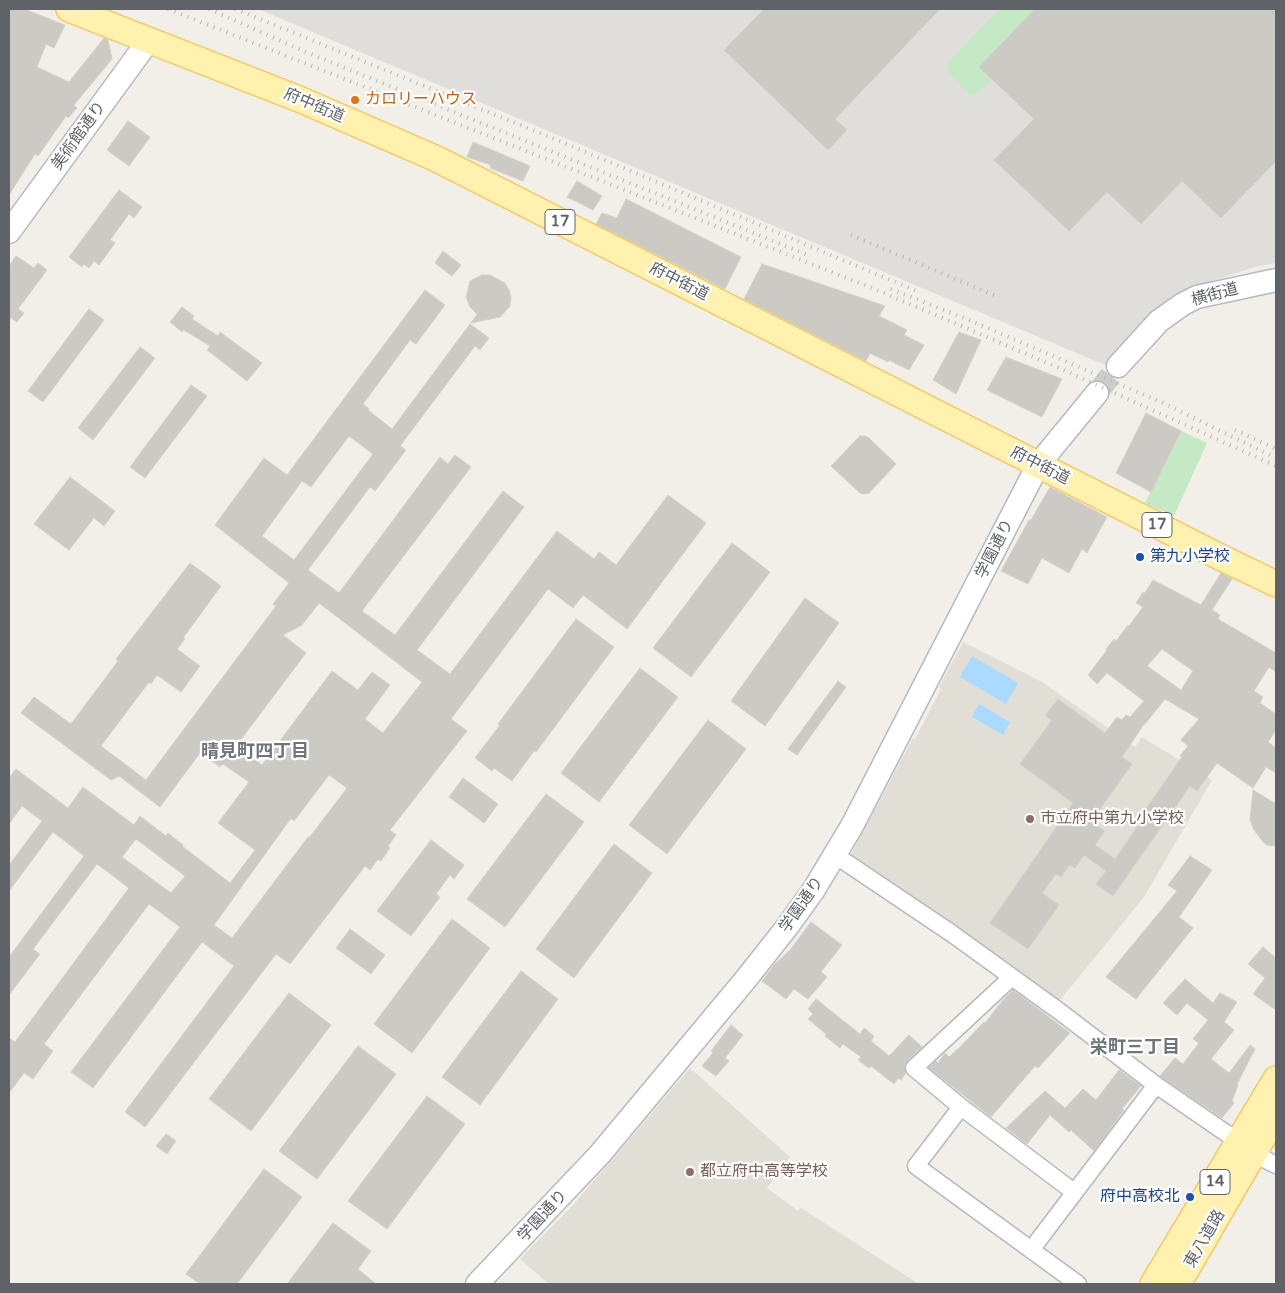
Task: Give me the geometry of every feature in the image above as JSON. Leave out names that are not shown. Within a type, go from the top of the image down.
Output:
[{"type":"main road","name":"府中街道","points":[[68,9],[299,98],[437,159],[1276,584]]},
{"type":"main road","name":"14","points":[[1271,1115],[1276,1064]]},
{"type":"main road","name":"東八道路","points":[[1153,1284],[1168,1259],[1271,1115],[1276,1079]]},
{"type":"main road","name":"東八道路","points":[[1178,1284],[1231,1193],[1247,1148]]},
{"type":"main road","points":[[1168,1259],[1168,1268],[1175,1270],[1206,1222],[1231,1193]]},
{"type":"street","name":"美術館通り","points":[[9,232],[149,40]]},
{"type":"street","name":"横街道","points":[[1118,366],[1159,321],[1182,304],[1197,297],[1276,280]]},
{"type":"street","points":[[1038,465],[1097,393]]},
{"type":"street","name":"学園通り","points":[[477,1284],[581,1175],[659,1085],[788,927],[813,891],[835,855],[1038,465]]},
{"type":"street","points":[[835,855],[951,933],[1156,1085],[1247,1148],[1276,1165]]},
{"type":"street","points":[[1012,977],[914,1068],[961,1107],[1074,1192]]},
{"type":"street","points":[[1031,1250],[1156,1085]]},
{"type":"street","points":[[961,1107],[916,1166],[1078,1284]]},
{"type":"shaded area","points":[[258,9],[1276,9],[1276,263],[1255,267],[1191,288],[1110,367]]},
{"type":"shaded area","name":"市立府中第九小学校","points":[[963,642],[1042,682],[1135,747],[1142,737],[1212,780],[1144,897],[1061,999],[1054,1000],[849,858],[913,738],[915,739],[941,689],[939,687]]},
{"type":"shaded area","name":"都立府中高等学校","points":[[690,1068],[790,1157],[767,1188],[798,1211],[801,1208],[919,1284],[549,1284],[520,1259],[574,1204]]},
{"type":"green space","points":[[1000,9],[1035,9],[980,66],[992,79],[978,93],[969,94],[947,71],[947,63]]},
{"type":"green space","points":[[1181,431],[1207,443],[1174,516],[1145,503]]},
{"type":"water","points":[[972,656],[1018,683],[1006,704],[960,677]]},
{"type":"water","points":[[979,704],[1010,722],[1003,735],[972,717]]},
{"type":"building","points":[[9,9],[24,9],[65,25],[54,48],[46,44],[37,67],[69,82],[104,38],[108,40],[112,59],[74,105],[77,108],[68,118],[66,116],[38,156],[35,154],[9,195]]},
{"type":"building","points":[[764,9],[940,9],[835,119],[847,130],[828,150],[724,50]]},
{"type":"building","points":[[1035,9],[1276,9],[1276,161],[1221,218],[1182,181],[1141,224],[1107,192],[1069,231],[994,160],[1034,119],[979,67]]},
{"type":"building","points":[[128,121],[150,137],[129,166],[107,150]]},
{"type":"building","points":[[473,142],[530,166],[523,181],[490,168],[491,165],[467,157]]},
{"type":"building","points":[[577,181],[602,196],[593,210],[567,197]]},
{"type":"building","points":[[119,190],[142,207],[134,218],[129,214],[110,240],[115,243],[99,265],[94,261],[89,268],[84,264],[82,267],[69,257]]},
{"type":"building","points":[[626,199],[741,257],[725,289],[596,224],[602,213],[617,218]]},
{"type":"building","points":[[443,251],[461,265],[452,276],[435,263]]},
{"type":"building","points":[[16,256],[34,268],[38,263],[47,270],[18,309],[24,313],[17,322],[11,318],[9,321],[9,266]]},
{"type":"building","points":[[762,264],[885,306],[879,316],[907,330],[904,335],[924,345],[909,370],[870,353],[866,361],[744,299]]},
{"type":"building","points":[[482,275],[490,275],[505,283],[511,298],[510,306],[500,317],[471,323],[477,314],[470,307],[466,297],[470,281]]},
{"type":"building","points":[[425,290],[445,305],[416,344],[410,340],[363,404],[392,429],[470,324],[489,338],[480,350],[475,346],[400,446],[406,450],[375,491],[370,487],[308,570],[339,593],[440,457],[448,464],[455,455],[471,467],[362,611],[395,635],[503,491],[524,507],[417,650],[450,674],[557,531],[594,559],[599,552],[616,565],[668,495],[706,523],[627,629],[583,595],[573,608],[548,589],[451,719],[467,731],[390,830],[396,835],[381,861],[378,859],[370,870],[365,866],[290,964],[276,954],[145,1127],[125,1112],[234,966],[202,942],[93,1088],[71,1072],[180,927],[149,904],[44,1044],[53,1051],[33,1079],[24,1073],[9,1093],[9,1038],[15,1042],[129,888],[97,864],[33,949],[40,954],[9,995],[9,957],[84,856],[53,832],[9,891],[9,865],[42,821],[22,806],[9,824],[9,778],[16,769],[68,808],[83,787],[134,825],[140,816],[166,836],[168,833],[230,883],[255,850],[218,823],[249,782],[223,764],[220,767],[200,753],[160,807],[119,776],[111,780],[21,713],[34,697],[71,724],[118,661],[116,659],[190,563],[221,586],[177,649],[200,666],[181,692],[157,675],[151,684],[149,682],[101,746],[146,780],[276,606],[273,604],[289,583],[215,525],[264,458],[287,475]],"holes":[[[349,436],[373,454],[294,560],[262,536],[302,481],[311,487]],[[319,603],[422,682],[383,733],[365,719],[390,685],[372,672],[358,690],[332,671],[262,765],[236,746],[306,653],[283,635],[302,625]],[[329,775],[347,788],[232,938],[214,925],[291,818],[294,821]],[[136,839],[185,876],[171,893],[122,857]]]},
{"type":"building","points":[[182,307],[194,316],[192,319],[218,336],[220,332],[262,363],[247,381],[207,350],[210,346],[184,330],[182,332],[170,322]]},
{"type":"building","points":[[89,309],[104,320],[43,402],[28,391]]},
{"type":"building","points":[[959,332],[981,340],[956,394],[933,380]]},
{"type":"building","points":[[140,347],[155,358],[93,440],[78,428]]},
{"type":"building","points":[[1006,357],[1062,379],[1042,417],[987,390]]},
{"type":"building","points":[[191,385],[207,396],[145,478],[130,467]]},
{"type":"building","points":[[1146,413],[1181,431],[1151,492],[1116,473]]},
{"type":"building","points":[[860,436],[869,438],[896,464],[869,493],[864,494],[860,493],[831,466]]},
{"type":"building","points":[[70,477],[115,511],[104,526],[94,518],[69,550],[34,524]]},
{"type":"building","points":[[1050,487],[1107,517],[1087,553],[1082,549],[1069,573],[1042,558],[1028,584],[1001,571],[1029,520],[1031,520]]},
{"type":"building","points":[[732,543],[770,572],[691,677],[653,648]]},
{"type":"building","points":[[1221,573],[1232,579],[1212,610],[1220,615],[1218,619],[1276,653],[1276,672],[1269,667],[1254,691],[1263,697],[1260,703],[1276,714],[1276,730],[1268,742],[1276,748],[1276,773],[1266,767],[1253,788],[1217,763],[1197,791],[1190,786],[1113,896],[1096,884],[1106,871],[1084,855],[1075,868],[1069,865],[1061,877],[1056,874],[1042,893],[1059,905],[1028,949],[990,923],[1073,803],[1020,764],[1052,720],[1045,716],[1058,699],[1105,733],[1117,717],[1122,720],[1126,715],[1130,717],[1144,701],[1107,673],[1097,684],[1088,675],[1114,639],[1116,641],[1143,607],[1136,603],[1153,580],[1201,605]],"holes":[[[1162,649],[1193,671],[1181,690],[1147,666]],[[1165,699],[1199,719],[1181,740],[1188,746],[1180,756],[1182,757],[1144,812],[1146,814],[1115,859],[1095,845],[1105,831],[1091,822],[1132,764],[1122,757],[1144,724]]]},
{"type":"building","points":[[805,598],[839,623],[765,726],[731,701]]},
{"type":"building","points":[[576,619],[614,647],[536,752],[534,751],[512,781],[494,768],[492,771],[475,758]]},
{"type":"building","points":[[640,668],[678,697],[599,802],[561,773]]},
{"type":"building","points":[[838,681],[846,687],[797,755],[788,749]]},
{"type":"building","points":[[708,720],[746,749],[667,854],[629,825]]},
{"type":"building","points":[[463,778],[498,804],[484,823],[449,797]]},
{"type":"building","points":[[1253,790],[1276,804],[1276,846],[1264,843],[1254,830],[1250,820]]},
{"type":"building","points":[[546,794],[584,822],[505,927],[467,899]]},
{"type":"building","points":[[431,840],[464,865],[454,879],[450,875],[436,894],[440,897],[411,936],[377,911]]},
{"type":"building","points":[[614,844],[652,873],[574,978],[536,949]]},
{"type":"building","points":[[1190,856],[1212,870],[1179,917],[1193,928],[1136,999],[1106,977],[1177,891],[1168,885]]},
{"type":"building","points":[[452,919],[490,948],[412,1053],[374,1024]]},
{"type":"building","points":[[811,922],[842,945],[821,972],[827,977],[808,999],[794,989],[786,999],[762,981],[774,965],[790,950]]},
{"type":"building","points":[[350,929],[385,955],[371,974],[336,948]]},
{"type":"building","points":[[1263,947],[1276,958],[1276,1010],[1253,994],[1265,978],[1248,964]]},
{"type":"building","points":[[521,971],[558,999],[480,1105],[442,1077]]},
{"type":"building","points":[[1185,979],[1213,1003],[1220,993],[1237,1002],[1224,1022],[1234,1030],[1211,1059],[1229,1073],[1250,1045],[1255,1049],[1237,1084],[1232,1101],[1234,1103],[1222,1118],[1160,1076],[1175,1058],[1183,1064],[1199,1043],[1193,1039],[1208,1020],[1187,1003],[1177,1015],[1163,1003]]},
{"type":"building","points":[[1013,990],[1070,1033],[1038,1068],[1035,1066],[991,1117],[929,1068],[936,1061],[938,1063],[945,1053],[949,1057],[961,1046],[985,1023]]},
{"type":"building","points":[[289,993],[331,1025],[251,1131],[209,1099]]},
{"type":"building","points":[[816,999],[860,1034],[864,1028],[874,1036],[871,1041],[889,1056],[909,1035],[922,1047],[907,1061],[904,1066],[906,1073],[901,1080],[898,1078],[894,1084],[871,1066],[869,1068],[858,1060],[861,1057],[843,1044],[840,1048],[825,1036],[826,1034],[808,1019],[813,1014],[808,1009]]},
{"type":"building","points":[[731,1025],[743,1035],[725,1058],[729,1061],[716,1076],[702,1066]]},
{"type":"building","points":[[358,1046],[396,1074],[317,1179],[279,1151]]},
{"type":"building","points":[[1119,1070],[1141,1086],[1122,1109],[1124,1110],[1094,1151],[1071,1130],[1069,1132],[1050,1115],[1027,1144],[1006,1128],[1045,1091],[1065,1108],[1083,1089],[1096,1100]]},
{"type":"building","points":[[427,1096],[465,1124],[387,1229],[348,1201]]},
{"type":"building","points":[[166,1134],[176,1141],[167,1154],[156,1146]]},
{"type":"building","points":[[264,1169],[302,1197],[237,1284],[200,1284],[186,1274]]},
{"type":"building","points":[[333,1223],[371,1251],[358,1269],[376,1284],[287,1284]]},
{"type":"tunnel","points":[[1097,393],[1118,366]]},
{"type":"railway","points":[[168,9],[877,290],[1057,367],[1276,466]]},
{"type":"railway","points":[[209,9],[308,53],[808,255]]},
{"type":"railway","points":[[235,9],[545,135],[919,292]]},
{"type":"railway","points":[[851,235],[996,296]]},
{"type":"railway","points":[[891,289],[969,320],[1161,402],[1276,458]]},
{"type":"railway","points":[[1235,430],[1276,449]]},
{"type":"place","name":"カロリーハウス","points":[[355,100]]},
{"type":"place","name":"第九小学校","points":[[1140,557]]},
{"type":"place","name":"市立府中第九小学校","points":[[1030,819]]},
{"type":"place","name":"都立府中高等学校","points":[[690,1172]]},
{"type":"place","name":"府中高校北","points":[[1190,1197]]},
{"type":"district","name":"晴見町四丁目","points":[[255,752]]},
{"type":"district","name":"栄町三丁目","points":[[1135,1048]]}]
